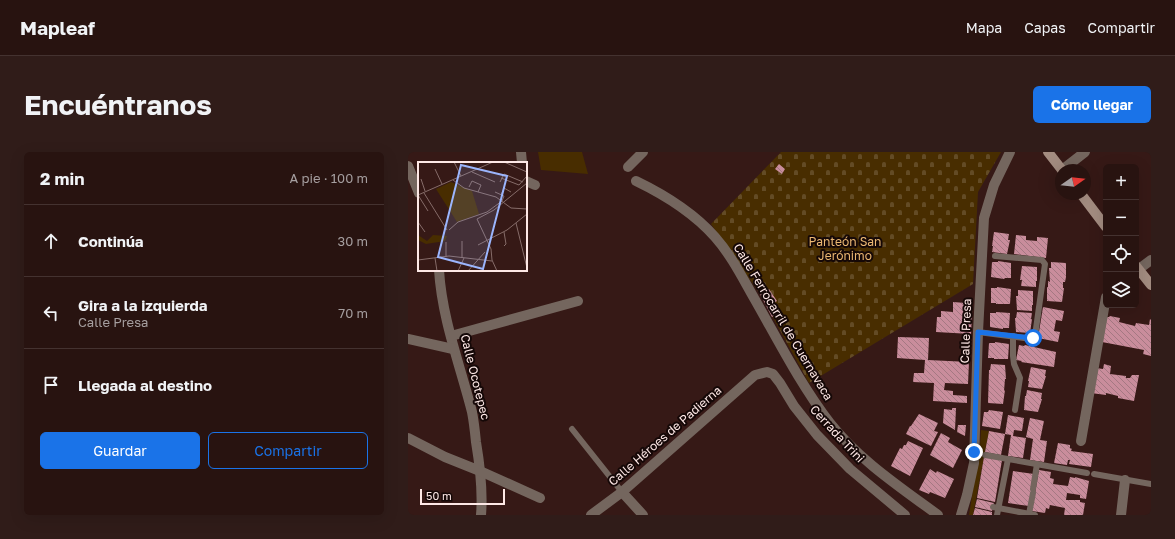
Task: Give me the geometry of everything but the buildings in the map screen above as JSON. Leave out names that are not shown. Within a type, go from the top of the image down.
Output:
[{"type":"main road","points":[[1048,152],[1057,164]]},
{"type":"main road","points":[[1085,200],[1103,223]]},
{"type":"main road","points":[[1139,268],[1151,285]]},
{"type":"street","points":[[521,152],[522,162]]},
{"type":"street","points":[[628,167],[642,152]]},
{"type":"street","name":"Calle Presa","points":[[961,515],[974,463],[978,332],[984,218],[994,185],[1010,152]]},
{"type":"street","points":[[1070,164],[1085,152]]},
{"type":"street","points":[[408,166],[418,191]]},
{"type":"street","name":"Calle Ferrocarril de Cuernavaca","points":[[636,181],[679,205],[716,237],[731,257],[805,387],[830,423],[848,444],[866,460],[938,515]]},
{"type":"street","points":[[1139,266],[1151,260]]},
{"type":"street","name":"Calle Ocotepec","points":[[439,271],[453,349],[472,413],[480,471],[482,502],[481,515]]},
{"type":"street","points":[[450,336],[578,301]]},
{"type":"street","points":[[1081,441],[1104,308]]},
{"type":"street","points":[[408,339],[453,349]]},
{"type":"street","name":"Cerrada Trini","points":[[755,375],[760,372],[773,374],[794,406],[817,435],[850,468],[905,515]]},
{"type":"street","name":"Calle Héroes de Padierna","points":[[591,515],[622,492],[755,375]]},
{"type":"street","points":[[408,438],[445,457],[540,498]]},
{"type":"street","points":[[1121,515],[1125,480]]},
{"type":"street","points":[[622,492],[643,515]]},
{"type":"lane","points":[[978,332],[1032,339],[1035,336],[1045,264],[1042,260],[995,256]]},
{"type":"lane","points":[[1013,336],[1014,364],[1020,378],[1015,410]]},
{"type":"lane","points":[[572,428],[622,492]]},
{"type":"lane","points":[[985,455],[1087,473]]},
{"type":"lane","points":[[1008,459],[997,510],[1032,514],[1033,491],[1037,464]]},
{"type":"lane","points":[[1094,474],[1151,484]]},
{"type":"green space","points":[[538,152],[582,152],[588,174],[541,170]]},
{"type":"green space","name":"Panteón San Jerónimo","points":[[781,152],[1001,152],[978,192],[973,284],[809,383],[760,294],[711,224]]},
{"type":"green space","points":[[981,430],[989,431],[973,515],[969,515],[980,446]]},
{"type":"route","points":[[974,452],[976,430],[978,332],[1033,338]]}]
